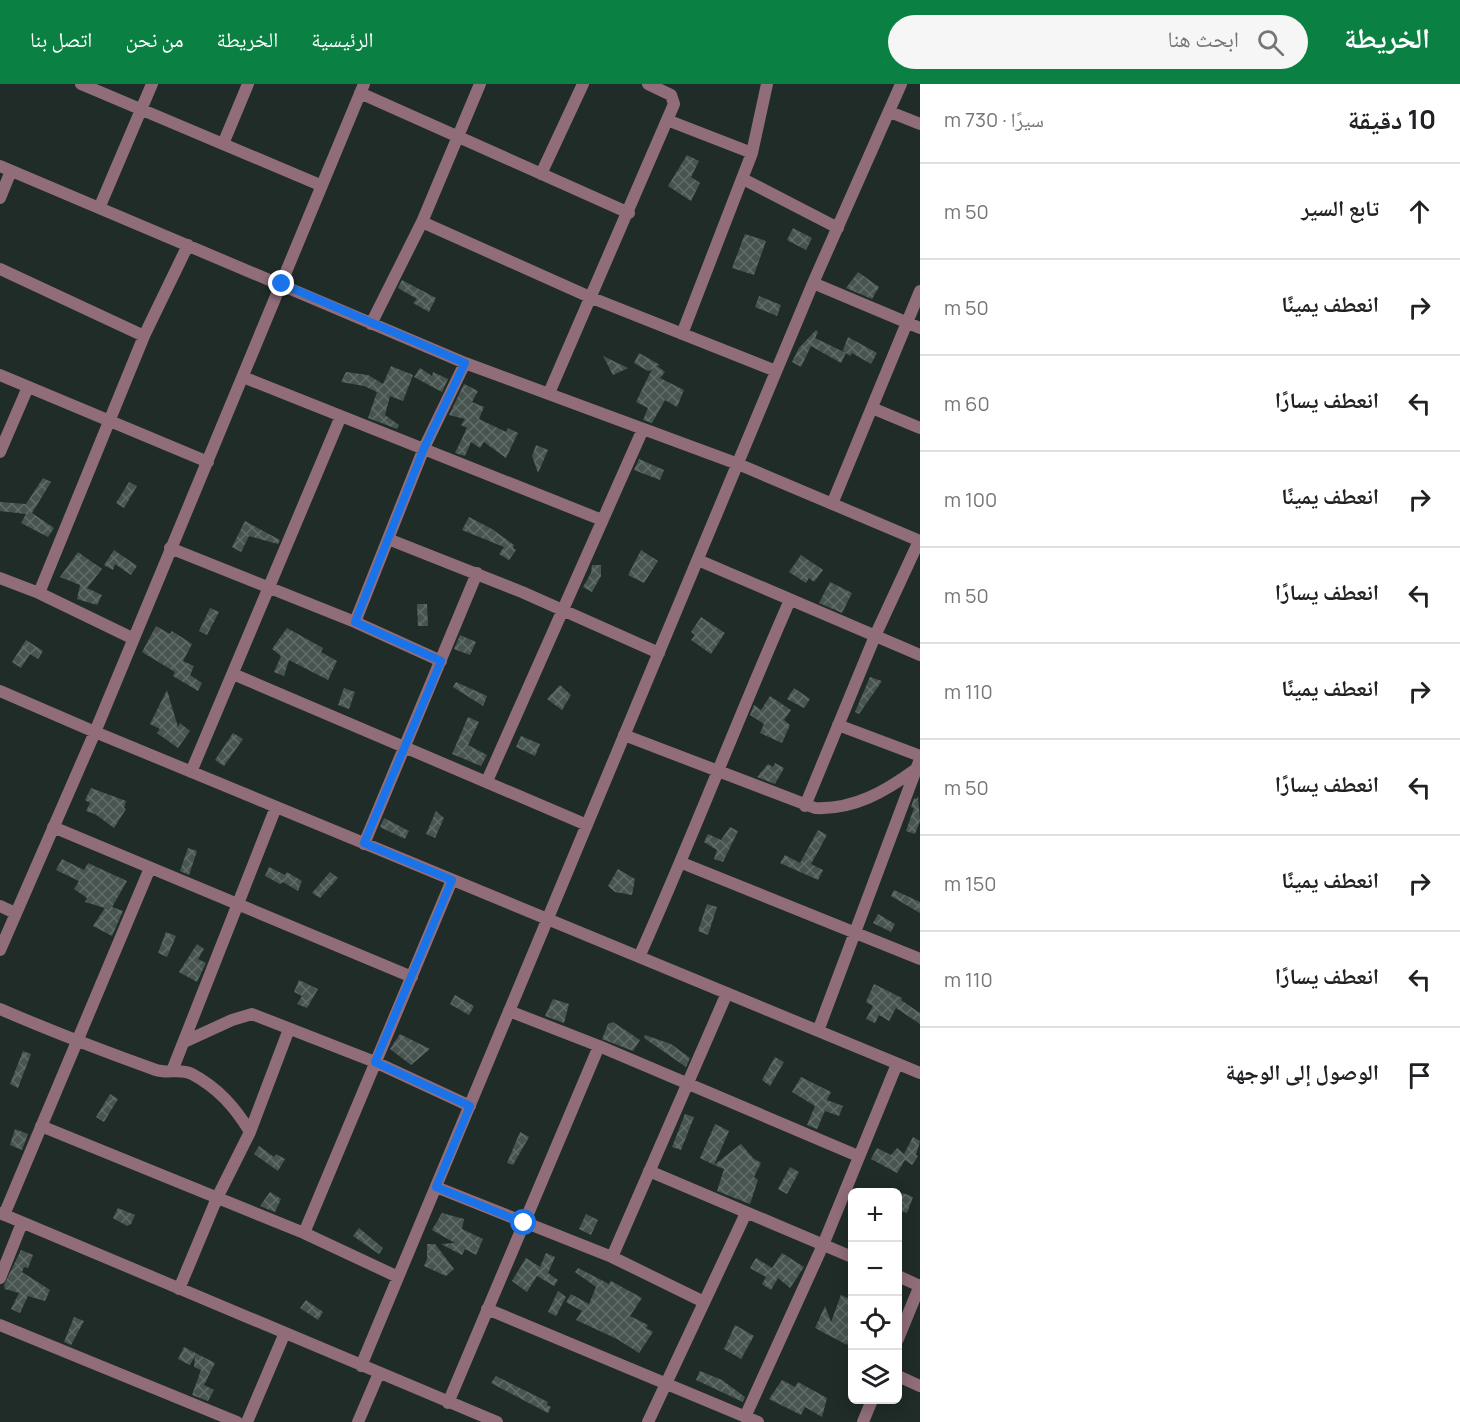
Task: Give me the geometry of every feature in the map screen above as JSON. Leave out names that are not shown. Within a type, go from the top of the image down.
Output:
[{"type":"street","points":[[81,84],[320,185]]},
{"type":"street","points":[[100,206],[152,84]]},
{"type":"street","points":[[223,144],[248,84]]},
{"type":"street","points":[[371,324],[422,222],[480,84]]},
{"type":"street","points":[[541,174],[583,84]]},
{"type":"street","points":[[549,393],[629,213],[667,120],[673,98],[648,84]]},
{"type":"street","points":[[682,334],[752,153],[766,84]]},
{"type":"street","points":[[361,1366],[776,371],[901,84]]},
{"type":"street","points":[[0,950],[208,462],[282,284],[320,185],[362,89],[458,138],[629,213]]},
{"type":"street","points":[[890,112],[920,124]]},
{"type":"street","points":[[667,120],[752,153]]},
{"type":"street","points":[[0,198],[6,168],[465,363],[738,464],[920,541],[875,636],[805,806]]},
{"type":"street","points":[[743,179],[838,228]]},
{"type":"street","points":[[422,222],[592,298],[776,371]]},
{"type":"street","points":[[39,593],[144,336],[188,244]]},
{"type":"street","points":[[0,269],[144,336]]},
{"type":"street","points":[[813,284],[920,328]]},
{"type":"street","points":[[832,504],[920,291]]},
{"type":"street","points":[[355,622],[424,448],[465,363]]},
{"type":"street","points":[[0,375],[208,462]]},
{"type":"street","points":[[243,377],[602,520]]},
{"type":"street","points":[[0,452],[28,387]]},
{"type":"street","points":[[872,408],[920,428]]},
{"type":"street","points":[[191,772],[341,416]]},
{"type":"street","points":[[487,781],[643,429]]},
{"type":"street","points":[[388,539],[477,573],[659,653]]},
{"type":"street","points":[[170,548],[355,622],[441,661]]},
{"type":"street","points":[[698,560],[920,655]]},
{"type":"street","points":[[364,843],[477,573]]},
{"type":"street","points":[[0,578],[39,593],[132,638]]},
{"type":"street","points":[[639,957],[682,863],[717,772],[790,600]]},
{"type":"street","points":[[233,674],[587,825]]},
{"type":"street","points":[[0,691],[94,732],[920,1073]]},
{"type":"street","points":[[838,725],[919,761]]},
{"type":"street","points":[[624,735],[805,806],[827,808],[861,801],[888,789],[919,761]]},
{"type":"street","points":[[818,1031],[919,761]]},
{"type":"street","points":[[172,1071],[276,807]]},
{"type":"street","points":[[53,827],[412,976]]},
{"type":"street","points":[[682,863],[920,959]]},
{"type":"street","points":[[150,868],[2,1214],[284,1335],[497,1422]]},
{"type":"street","points":[[304,1233],[452,880]]},
{"type":"street","points":[[0,906],[15,913]]},
{"type":"street","points":[[612,1257],[727,993]]},
{"type":"street","points":[[0,1009],[77,1042],[160,1071],[185,1071],[213,1088],[234,1107],[250,1132]]},
{"type":"street","points":[[509,1011],[599,1046],[858,1156]]},
{"type":"street","points":[[184,1042],[250,1014],[375,1062],[470,1106]]},
{"type":"street","points":[[179,1289],[217,1198],[250,1132],[289,1029]]},
{"type":"street","points":[[448,1403],[599,1046]]},
{"type":"street","points":[[745,1417],[823,1245],[897,1064]]},
{"type":"street","points":[[41,1126],[304,1233],[398,1277]]},
{"type":"street","points":[[649,1171],[848,1255]]},
{"type":"street","points":[[436,1187],[612,1257],[704,1302]]},
{"type":"street","points":[[648,1422],[746,1213]]},
{"type":"street","points":[[0,1278],[22,1223]]},
{"type":"street","points":[[902,1278],[920,1285],[902,1327]]},
{"type":"street","points":[[487,1309],[758,1422]]},
{"type":"street","points":[[0,1325],[237,1422]]},
{"type":"street","points":[[247,1422],[284,1335]]},
{"type":"street","points":[[358,1422],[379,1373]]},
{"type":"street","points":[[902,1378],[920,1386]]},
{"type":"street","points":[[863,1422],[870,1404]]},
{"type":"street","points":[[459,1422],[464,1409]]},
{"type":"building","points":[[687,155],[699,161],[691,177],[700,183],[691,201],[668,186]]},
{"type":"building","points":[[793,228],[812,238],[806,250],[787,240]]},
{"type":"building","points":[[745,234],[766,241],[754,275],[732,268]]},
{"type":"building","points":[[858,272],[879,287],[872,299],[846,288]]},
{"type":"building","points":[[402,280],[436,298],[429,312],[413,303],[417,299],[398,288]]},
{"type":"building","points":[[759,296],[781,305],[777,316],[755,307]]},
{"type":"building","points":[[816,330],[818,332],[815,338],[846,353],[841,363],[811,346],[801,367],[792,362],[799,348]]},
{"type":"building","points":[[848,337],[877,353],[871,364],[852,353],[850,356],[843,350]]},
{"type":"building","points":[[639,353],[660,365],[657,366],[665,372],[660,378],[684,390],[677,407],[665,400],[652,423],[643,420],[648,408],[636,402],[652,369],[648,371],[634,363]]},
{"type":"building","points":[[603,356],[628,368],[613,375]]},
{"type":"building","points":[[391,366],[413,375],[403,401],[390,396],[385,415],[399,425],[397,429],[368,418],[377,392],[364,386],[341,382],[346,372],[368,375],[383,384]]},
{"type":"building","points":[[420,368],[432,376],[433,372],[448,379],[442,392],[414,377]]},
{"type":"building","points":[[464,384],[478,391],[472,402],[484,407],[479,419],[506,432],[508,428],[518,433],[506,458],[484,442],[480,448],[471,442],[465,456],[455,453],[467,428],[461,425],[465,419],[449,415]]},
{"type":"building","points":[[536,445],[548,450],[538,473],[532,456]]},
{"type":"building","points":[[639,459],[664,470],[660,480],[634,470]]},
{"type":"building","points":[[43,478],[51,482],[32,513],[54,528],[48,537],[21,523],[26,514],[0,511],[0,502],[26,504]]},
{"type":"building","points":[[129,482],[137,486],[124,508],[116,503]]},
{"type":"building","points":[[469,517],[492,529],[514,545],[513,548],[516,550],[509,560],[499,554],[504,547],[462,530]]},
{"type":"building","points":[[245,521],[280,540],[278,544],[249,536],[241,552],[232,547]]},
{"type":"building","points":[[114,550],[137,566],[131,575],[115,564],[113,570],[104,565]]},
{"type":"building","points":[[641,550],[658,561],[644,583],[628,575]]},
{"type":"building","points":[[78,552],[102,569],[87,588],[102,595],[97,605],[77,599],[80,585],[60,577]]},
{"type":"building","points":[[801,555],[823,570],[814,582],[809,578],[806,583],[789,572]]},
{"type":"building","points":[[592,565],[601,565],[601,576],[592,592],[583,587],[591,573]]},
{"type":"building","points":[[830,582],[852,593],[842,613],[819,603]]},
{"type":"building","points":[[417,604],[427,604],[428,626],[418,626]]},
{"type":"building","points":[[210,608],[219,612],[207,635],[199,631]]},
{"type":"building","points":[[701,617],[725,633],[711,654],[691,640],[695,635],[691,632]]},
{"type":"building","points":[[156,626],[170,634],[172,631],[192,644],[183,661],[194,666],[190,675],[202,683],[198,691],[173,676],[175,672],[142,652]]},
{"type":"building","points":[[287,628],[323,648],[321,652],[337,661],[328,680],[289,660],[284,676],[274,672],[281,656],[272,649]]},
{"type":"building","points":[[460,635],[476,642],[470,655],[454,649]]},
{"type":"building","points":[[26,640],[43,651],[38,659],[30,654],[21,668],[12,662]]},
{"type":"building","points":[[870,677],[882,681],[859,714],[855,712]]},
{"type":"building","points":[[456,682],[487,696],[483,706],[453,687]]},
{"type":"building","points":[[560,685],[571,695],[562,710],[547,699]]},
{"type":"building","points":[[344,688],[355,692],[349,709],[338,705]]},
{"type":"building","points":[[794,688],[810,699],[804,708],[787,699]]},
{"type":"building","points":[[167,690],[178,727],[180,723],[190,731],[178,748],[157,733],[160,729],[150,724]]},
{"type":"building","points":[[770,696],[791,710],[784,720],[790,725],[782,743],[760,733],[764,724],[750,715],[754,705],[761,710]]},
{"type":"building","points":[[468,717],[479,722],[468,745],[487,755],[481,766],[452,754]]},
{"type":"building","points":[[233,733],[243,739],[224,766],[215,760]]},
{"type":"building","points":[[521,736],[540,744],[535,756],[516,747]]},
{"type":"building","points":[[775,763],[784,768],[775,784],[757,777],[768,764],[773,767]]},
{"type":"building","points":[[91,788],[126,801],[124,808],[126,809],[114,828],[95,814],[86,811],[90,803],[85,800]]},
{"type":"building","points":[[918,796],[920,821],[915,834],[906,831],[914,808],[911,807],[914,798],[917,799]]},
{"type":"building","points":[[436,811],[444,818],[435,838],[426,834]]},
{"type":"building","points":[[384,818],[409,831],[405,839],[380,827]]},
{"type":"building","points":[[730,827],[738,831],[723,862],[714,859],[717,850],[704,842],[708,834],[721,840]]},
{"type":"building","points":[[818,830],[827,835],[811,864],[823,870],[818,880],[780,863],[785,855],[800,863]]},
{"type":"building","points":[[188,848],[197,851],[189,875],[180,871]]},
{"type":"building","points":[[62,859],[84,870],[88,863],[127,881],[112,907],[123,911],[112,936],[93,926],[105,908],[85,902],[87,898],[74,889],[79,881],[56,870]]},
{"type":"building","points":[[269,867],[285,875],[287,872],[302,881],[298,891],[283,882],[280,884],[265,876]]},
{"type":"building","points":[[618,869],[635,879],[632,895],[615,892],[608,886]]},
{"type":"building","points":[[330,872],[338,878],[320,898],[312,893]]},
{"type":"building","points":[[894,890],[920,902],[920,913],[891,896]]},
{"type":"building","points":[[707,904],[717,907],[708,935],[698,931]]},
{"type":"building","points":[[878,914],[895,924],[891,932],[873,923]]},
{"type":"building","points":[[166,932],[176,936],[167,957],[158,953]]},
{"type":"building","points":[[197,944],[204,949],[198,959],[206,963],[197,982],[179,972]]},
{"type":"building","points":[[299,980],[318,989],[307,1008],[297,1004],[302,996],[294,992]]},
{"type":"building","points":[[874,984],[902,998],[901,1000],[920,1013],[920,1024],[896,1008],[889,1021],[879,1015],[875,1023],[866,1019],[873,1006],[866,1002]]},
{"type":"building","points":[[455,995],[474,1006],[469,1015],[450,1004]]},
{"type":"building","points":[[553,999],[569,1004],[564,1023],[545,1016]]},
{"type":"building","points":[[613,1022],[640,1040],[633,1051],[602,1039],[608,1024]]},
{"type":"building","points":[[400,1034],[430,1049],[411,1065],[390,1049]]},
{"type":"building","points":[[645,1035],[671,1044],[690,1058],[686,1067],[644,1038]]},
{"type":"building","points":[[23,1051],[31,1054],[18,1088],[10,1084]]},
{"type":"building","points":[[775,1057],[784,1062],[770,1086],[762,1080]]},
{"type":"building","points":[[801,1077],[831,1092],[827,1100],[843,1106],[839,1116],[825,1111],[817,1129],[807,1125],[815,1106],[792,1092]]},
{"type":"building","points":[[110,1094],[118,1099],[104,1122],[96,1117]]},
{"type":"building","points":[[685,1114],[694,1117],[681,1150],[672,1147]]},
{"type":"building","points":[[715,1124],[729,1131],[714,1165],[700,1158]]},
{"type":"building","points":[[15,1129],[28,1134],[22,1150],[10,1145]]},
{"type":"building","points":[[520,1132],[529,1137],[513,1165],[507,1163]]},
{"type":"building","points":[[913,1137],[920,1141],[916,1155],[918,1156],[912,1165],[905,1160],[897,1173],[871,1159],[877,1148],[891,1155],[897,1148],[904,1154]]},
{"type":"building","points":[[741,1144],[753,1158],[761,1163],[754,1177],[758,1180],[750,1204],[717,1191],[724,1169],[714,1165]]},
{"type":"building","points":[[259,1146],[274,1157],[276,1154],[285,1159],[278,1171],[254,1154]]},
{"type":"building","points":[[790,1167],[799,1172],[787,1194],[778,1189]]},
{"type":"building","points":[[270,1192],[281,1199],[275,1212],[260,1206]]},
{"type":"building","points":[[903,1193],[913,1197],[907,1213],[902,1212]]},
{"type":"building","points":[[118,1208],[135,1215],[131,1224],[127,1226],[113,1218]]},
{"type":"building","points":[[442,1213],[464,1219],[462,1229],[483,1239],[476,1255],[465,1249],[462,1255],[441,1244],[455,1243],[432,1230]]},
{"type":"building","points":[[586,1214],[598,1220],[591,1235],[579,1229]]},
{"type":"building","points":[[359,1228],[383,1248],[379,1254],[353,1236]]},
{"type":"building","points":[[427,1244],[435,1244],[454,1269],[446,1276],[424,1266],[427,1259]]},
{"type":"building","points":[[21,1250],[33,1255],[28,1268],[24,1267],[22,1272],[50,1290],[45,1301],[28,1296],[20,1313],[11,1309],[19,1293],[5,1289],[4,1285]]},
{"type":"building","points":[[546,1253],[555,1257],[548,1273],[558,1280],[554,1286],[537,1276],[527,1292],[512,1281],[526,1258],[540,1267]]},
{"type":"building","points":[[782,1253],[804,1267],[790,1288],[778,1278],[771,1290],[762,1284],[766,1277],[750,1268],[756,1258],[772,1268]]},
{"type":"building","points":[[578,1268],[609,1284],[611,1281],[642,1298],[630,1316],[648,1325],[646,1328],[653,1332],[639,1353],[617,1339],[576,1320],[582,1311],[566,1302],[571,1294],[589,1304],[596,1287],[575,1272]]},
{"type":"building","points":[[558,1291],[566,1297],[556,1316],[548,1312]]},
{"type":"building","points":[[841,1295],[848,1298],[847,1345],[815,1328],[825,1306],[831,1322]]},
{"type":"building","points":[[306,1300],[323,1312],[318,1320],[300,1308]]},
{"type":"building","points":[[74,1317],[84,1321],[71,1345],[64,1342]]},
{"type":"building","points":[[735,1325],[754,1336],[741,1359],[724,1349]]},
{"type":"building","points":[[184,1347],[215,1363],[204,1385],[214,1390],[208,1401],[192,1395],[201,1370],[194,1367],[195,1356],[190,1365],[178,1359]]},
{"type":"building","points":[[700,1371],[722,1380],[745,1397],[743,1402],[696,1380]]},
{"type":"building","points":[[496,1376],[548,1402],[547,1405],[551,1407],[548,1413],[491,1383]]},
{"type":"building","points":[[782,1380],[795,1387],[798,1382],[827,1398],[822,1417],[805,1407],[801,1415],[769,1399]]},
{"type":"route","points":[[282,284],[465,363],[424,448],[355,622],[441,661],[364,843],[452,880],[375,1062],[470,1106],[436,1187],[524,1223]]}]
